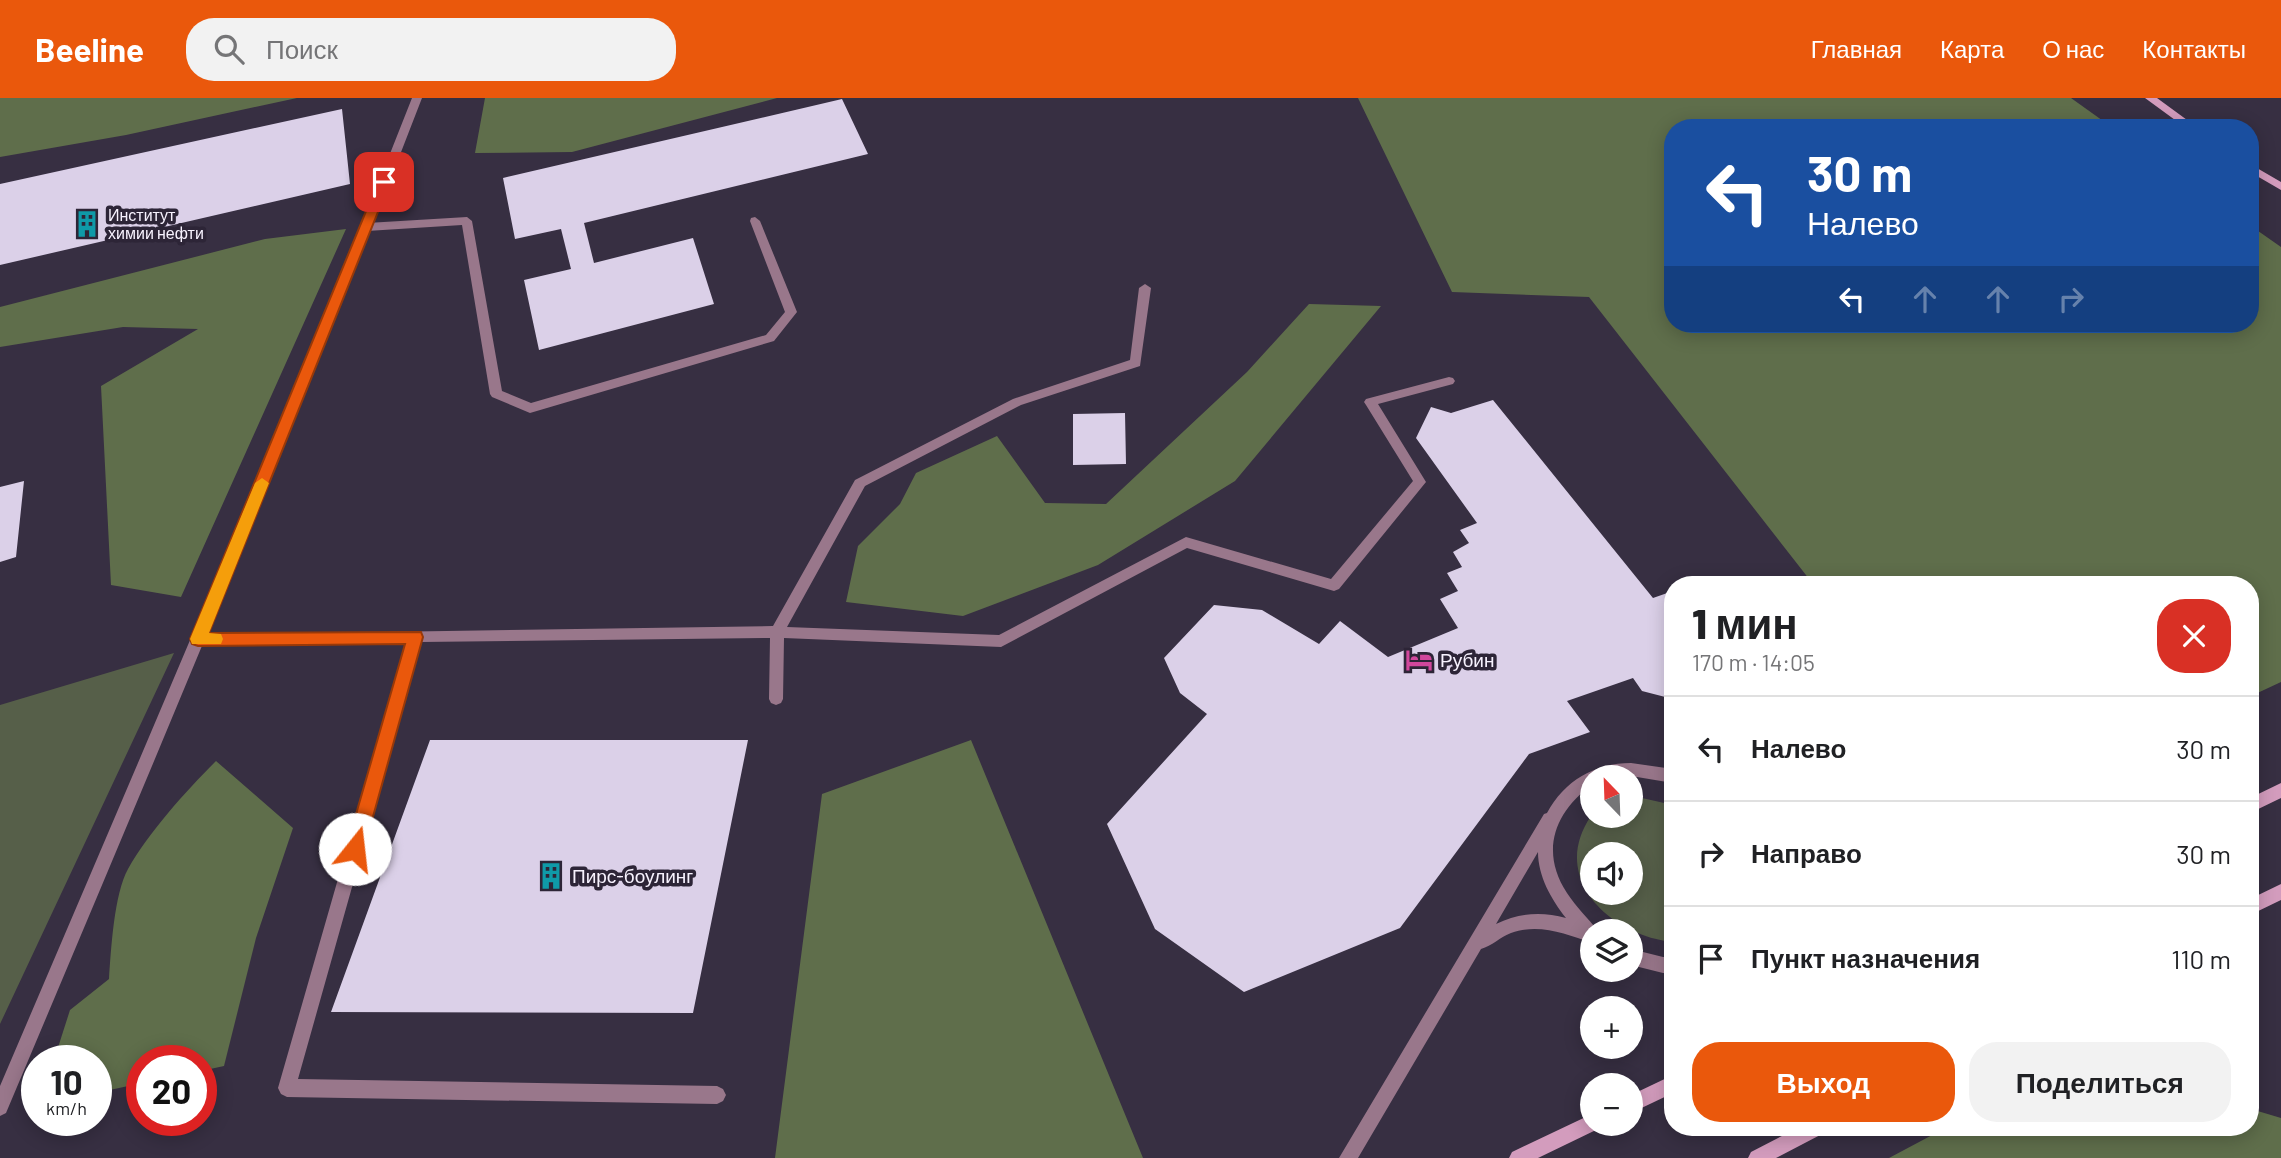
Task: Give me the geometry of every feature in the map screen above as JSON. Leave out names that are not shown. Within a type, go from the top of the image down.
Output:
[{"type":"main road","points":[[2150,98],[2180,119]]},
{"type":"main road","points":[[2259,173],[2281,187]]},
{"type":"main road","points":[[2259,801],[2281,790]]},
{"type":"main road","points":[[2259,903],[2281,892]]},
{"type":"main road","points":[[1643,1098],[1664,1088]]},
{"type":"main road","points":[[1518,1158],[1580,1129]]},
{"type":"main road","points":[[1757,1158],[1800,1136]]},
{"type":"street","points":[[0,1107],[198,639],[367,228],[417,98]]},
{"type":"street","points":[[367,228],[467,221],[496,394],[530,408],[770,338],[791,312],[755,221]]},
{"type":"street","points":[[776,699],[777,632],[860,483],[1017,402],[1136,363],[1145,288]]},
{"type":"street","points":[[198,639],[777,632],[1001,641],[1186,542],[1334,584],[1420,482],[1370,402],[1449,381]]},
{"type":"street","points":[[415,637],[287,1088],[717,1095]]},
{"type":"street","points":[[1348,1158],[1566,794],[1591,777],[1623,770],[1664,775]]},
{"type":"street","points":[[1549,819],[1545,848],[1550,878],[1567,909],[1580,923]]},
{"type":"street","points":[[1477,944],[1502,926],[1530,921],[1558,922],[1580,930]]},
{"type":"street","points":[[1643,960],[1664,965]]},
{"type":"green space","points":[[0,98],[297,98],[126,135],[0,157]]},
{"type":"green space","points":[[485,98],[777,98],[572,152],[475,153]]},
{"type":"green space","points":[[1358,98],[2071,98],[2100,119],[1664,119],[1664,333],[2259,333],[2259,232],[2281,247],[2281,682],[2259,692],[2259,576],[1807,576],[1589,297],[1452,292]]},
{"type":"green space","points":[[346,229],[181,597],[111,585],[101,386],[198,329],[123,327],[0,347],[0,307],[265,239]]},
{"type":"green space","points":[[1309,304],[1381,306],[1235,481],[1098,565],[963,616],[846,602],[858,546],[900,504],[916,473],[997,436],[1045,503],[1106,504],[1247,372]]},
{"type":"green space","points":[[174,653],[0,1024],[0,705]]},
{"type":"green space","points":[[971,740],[1143,1158],[775,1158],[822,794]]},
{"type":"green space","points":[[216,761],[293,828],[256,938],[224,1066],[217,1068],[217,1045],[126,1045],[126,1086],[112,1090],[112,1045],[59,1045],[70,1010],[109,979],[116,907],[128,869],[146,841]]},
{"type":"green space","points":[[1643,798],[1664,803],[1664,940],[1643,934],[1643,919],[1613,919],[1598,905],[1643,905],[1643,842],[1580,842],[1580,874],[1577,861],[1580,839],[1585,828],[1643,828]]},
{"type":"green space","points":[[2259,1111],[2281,1118],[2281,1158],[1889,1158],[1930,1136],[2259,1136]]},
{"type":"building","points":[[842,99],[868,154],[584,223],[594,263],[693,238],[714,304],[539,350],[524,280],[571,269],[561,229],[515,239],[503,178]]},
{"type":"building","name":"Институт химии нефти","points":[[342,109],[350,184],[0,265],[0,184]]},
{"type":"building","name":"Рубин","points":[[1493,400],[1653,598],[1664,594],[1664,697],[1642,691],[1633,678],[1567,701],[1590,732],[1529,754],[1400,928],[1244,992],[1155,929],[1107,824],[1207,714],[1180,693],[1164,658],[1214,605],[1262,610],[1319,644],[1340,621],[1388,657],[1458,628],[1440,599],[1458,591],[1447,573],[1462,567],[1453,552],[1469,543],[1460,530],[1477,523],[1416,438],[1431,407],[1451,413]]},
{"type":"building","points":[[1125,413],[1126,464],[1073,465],[1073,414]]},
{"type":"building","points":[[24,481],[16,557],[0,562],[0,487]]},
{"type":"building","name":"Пирс-боулинг","points":[[430,740],[748,740],[693,1013],[331,1012]]},
{"type":"slow traffic","points":[[215,639],[198,639],[262,483]]},
{"type":"place","name":"Институт химии нефти","points":[[87,224]]},
{"type":"place","name":"Рубин","points":[[1419,660]]},
{"type":"place","name":"Пирс-боулинг","points":[[551,876]]},
{"type":"route","points":[[355,849],[415,637],[198,639],[384,182]]}]
